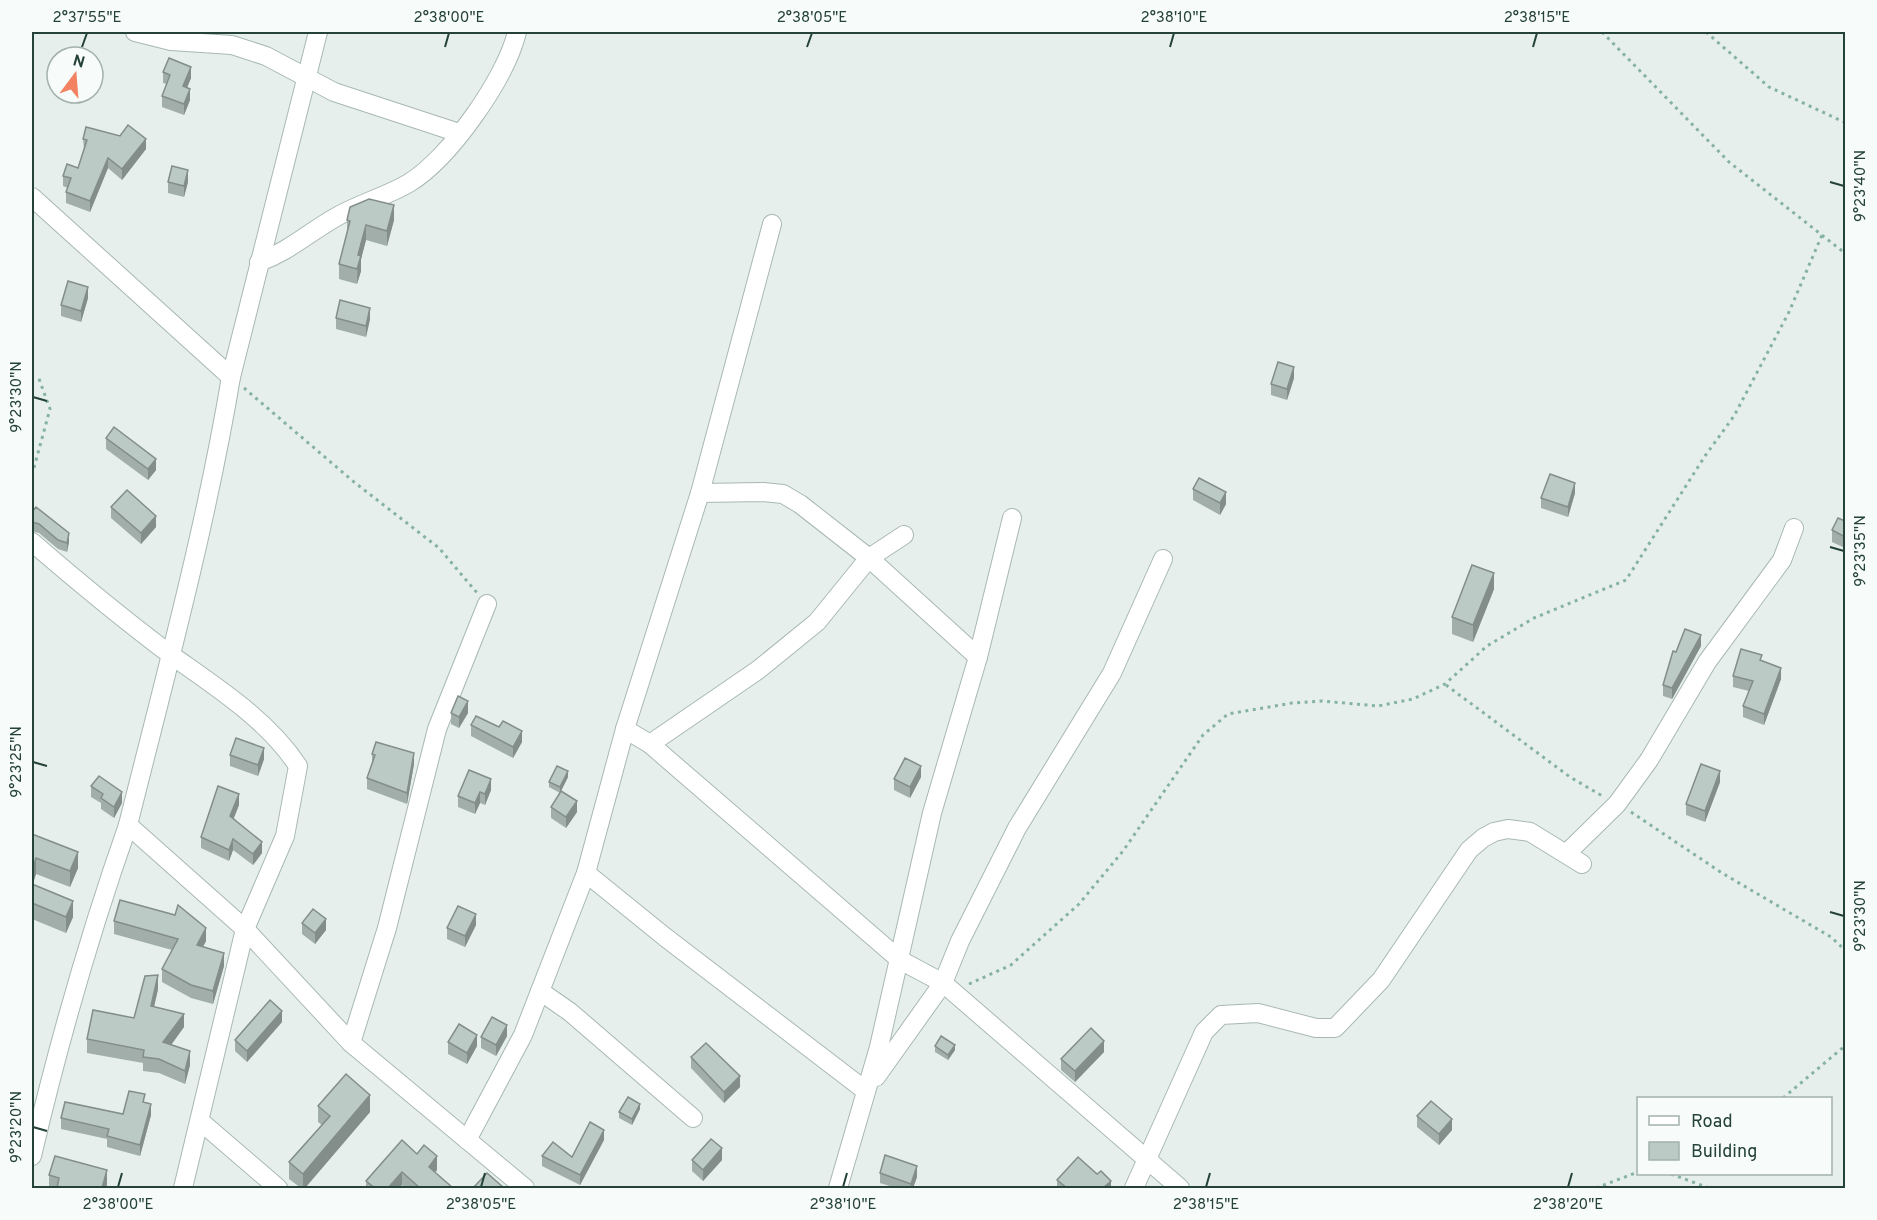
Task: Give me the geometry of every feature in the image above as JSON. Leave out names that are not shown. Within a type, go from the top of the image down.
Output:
[{"type":"street","points":[[135,32],[171,41],[232,45],[266,56],[305,78],[362,102],[459,133]]},
{"type":"street","points":[[32,1156],[46,1097],[100,909],[128,825],[170,654],[224,418],[231,377],[318,32]]},
{"type":"street","points":[[259,262],[284,253],[337,217],[407,183],[429,168],[479,109],[517,32]]},
{"type":"street","points":[[32,197],[231,377]]},
{"type":"street","points":[[467,1140],[523,1035],[586,873],[625,729],[700,493],[772,224]]},
{"type":"street","points":[[700,493],[783,494],[800,504],[869,558],[978,657]]},
{"type":"street","points":[[838,1188],[900,960],[932,813],[978,657],[1012,518]]},
{"type":"street","points":[[1134,1188],[1204,1032],[1221,1016],[1258,1012],[1316,1028],[1335,1028],[1381,980],[1469,850],[1483,838],[1494,832],[1508,829],[1530,831],[1575,858],[1649,760],[1707,662],[1782,560],[1794,528]]},
{"type":"street","points":[[650,744],[758,670],[818,622],[869,558],[904,535]]},
{"type":"street","points":[[32,542],[170,654],[215,685],[275,737],[298,766],[285,836],[245,929],[183,1188]]},
{"type":"street","points":[[866,1090],[948,987],[960,941],[1017,828],[1112,673],[1163,559]]},
{"type":"street","points":[[351,1043],[387,928],[437,729],[487,604]]},
{"type":"street","points":[[625,729],[650,744],[900,960],[948,987],[1146,1161],[1180,1188]]},
{"type":"street","points":[[128,825],[245,929],[351,1043],[525,1188]]},
{"type":"street","points":[[586,873],[665,937],[866,1090]]},
{"type":"street","points":[[540,991],[570,1012],[693,1118]]},
{"type":"street","points":[[200,1121],[278,1188]]},
{"type":"path","points":[[1602,32],[1729,162],[1845,254]]},
{"type":"path","points":[[1706,32],[1769,87],[1845,123]]},
{"type":"path","points":[[948,987],[1011,964],[1079,904],[1123,850],[1203,735],[1228,714],[1292,703],[1322,701],[1378,706],[1413,699],[1445,684],[1487,645],[1534,618],[1626,580],[1704,456],[1734,416],[1789,312],[1822,235]]},
{"type":"path","points":[[32,475],[50,409],[38,376]]},
{"type":"path","points":[[231,377],[354,482],[439,548],[487,604]]},
{"type":"path","points":[[1445,684],[1570,777],[1617,804],[1722,873],[1831,938],[1845,951]]},
{"type":"path","points":[[1784,1097],[1845,1045]]},
{"type":"path","points":[[1596,1188],[1637,1172]]},
{"type":"path","points":[[1676,1175],[1709,1188]]},
{"type":"building","points":[[169,58],[191,67],[183,86],[190,89],[184,104],[162,96],[170,75],[163,72]]},
{"type":"building","points":[[128,125],[146,139],[122,169],[108,158],[90,201],[66,192],[71,178],[63,176],[67,164],[78,168],[87,140],[83,139],[86,127],[120,136]]},
{"type":"building","points":[[172,166],[188,170],[184,186],[168,182]]},
{"type":"building","points":[[369,199],[394,205],[387,231],[366,225],[358,255],[361,256],[357,269],[339,264],[350,221],[347,220],[350,207]]},
{"type":"building","points":[[68,281],[88,287],[81,311],[61,305]]},
{"type":"building","points":[[340,300],[370,308],[366,326],[336,318]]},
{"type":"building","points":[[1278,362],[1294,367],[1287,389],[1271,384]]},
{"type":"building","points":[[114,427],[156,459],[148,469],[106,438]]},
{"type":"building","points":[[1550,474],[1575,483],[1568,507],[1541,498]]},
{"type":"building","points":[[1199,478],[1226,492],[1220,503],[1193,489]]},
{"type":"building","points":[[127,490],[156,516],[141,533],[111,507]]},
{"type":"building","points":[[36,507],[69,533],[67,543],[58,540],[39,524],[32,522],[32,512]]},
{"type":"building","points":[[1838,518],[1845,521],[1845,537],[1832,530]]},
{"type":"building","points":[[1472,565],[1494,573],[1473,625],[1452,617]]},
{"type":"building","points":[[1685,629],[1701,635],[1672,688],[1663,685],[1673,651],[1676,652]]},
{"type":"building","points":[[1741,649],[1762,655],[1760,660],[1781,668],[1764,714],[1743,706],[1753,681],[1733,676]]},
{"type":"building","points":[[458,696],[468,701],[459,717],[451,713]]},
{"type":"building","points":[[476,716],[499,727],[503,721],[522,731],[513,747],[471,725]]},
{"type":"building","points":[[236,738],[264,748],[258,765],[230,755]]},
{"type":"building","points":[[376,742],[414,753],[407,793],[367,778],[375,755],[372,754]]},
{"type":"building","points":[[905,758],[921,766],[910,787],[894,779]]},
{"type":"building","points":[[1701,764],[1720,771],[1705,811],[1686,804]]},
{"type":"building","points":[[557,766],[568,771],[560,787],[549,782]]},
{"type":"building","points":[[469,770],[491,779],[485,794],[480,792],[475,803],[458,796]]},
{"type":"building","points":[[99,776],[122,792],[114,807],[101,798],[103,794],[91,786]]},
{"type":"building","points":[[218,786],[239,794],[230,816],[262,842],[253,854],[233,839],[229,850],[201,837]]},
{"type":"building","points":[[561,791],[577,801],[566,817],[551,807]]},
{"type":"building","points":[[32,834],[78,852],[70,871],[36,858],[32,872]]},
{"type":"building","points":[[32,884],[73,901],[66,917],[32,903]]},
{"type":"building","points":[[120,900],[175,915],[178,905],[206,928],[197,945],[224,953],[213,991],[191,985],[162,969],[178,939],[114,921]]},
{"type":"building","points":[[458,906],[476,914],[465,936],[447,928]]},
{"type":"building","points":[[313,909],[326,919],[315,933],[302,923]]},
{"type":"building","points":[[158,975],[151,1006],[184,1014],[163,1042],[190,1051],[185,1071],[159,1059],[143,1057],[144,1050],[87,1039],[93,1010],[134,1018],[145,976]]},
{"type":"building","points":[[270,1000],[282,1011],[247,1051],[235,1040]]},
{"type":"building","points":[[492,1017],[507,1025],[496,1045],[481,1037]]},
{"type":"building","points":[[459,1024],[477,1035],[467,1053],[448,1042]]},
{"type":"building","points":[[1091,1028],[1104,1041],[1075,1071],[1061,1059]]},
{"type":"building","points":[[941,1036],[955,1045],[948,1055],[935,1046]]},
{"type":"building","points":[[706,1043],[740,1076],[724,1092],[691,1057]]},
{"type":"building","points":[[346,1074],[370,1095],[303,1174],[289,1162],[330,1116],[318,1106]]},
{"type":"building","points":[[129,1091],[145,1094],[143,1102],[151,1104],[140,1145],[107,1136],[109,1129],[61,1118],[65,1102],[123,1114]]},
{"type":"building","points":[[628,1097],[640,1104],[632,1119],[619,1112]]},
{"type":"building","points":[[1431,1101],[1452,1119],[1439,1134],[1417,1116]]},
{"type":"building","points":[[590,1122],[604,1130],[580,1175],[542,1156],[553,1142],[572,1157]]},
{"type":"building","points":[[711,1139],[722,1148],[703,1170],[692,1160]]},
{"type":"building","points":[[402,1140],[417,1154],[424,1145],[437,1156],[429,1167],[453,1188],[420,1188],[402,1172],[388,1188],[375,1188],[366,1181]]},
{"type":"building","points":[[885,1155],[917,1166],[911,1184],[880,1173]]},
{"type":"building","points":[[55,1156],[107,1170],[102,1188],[57,1188],[59,1178],[49,1175]]},
{"type":"building","points":[[1078,1157],[1097,1174],[1101,1171],[1111,1181],[1103,1188],[1067,1188],[1057,1180]]},
{"type":"building","points":[[487,1173],[504,1188],[473,1188]]}]
